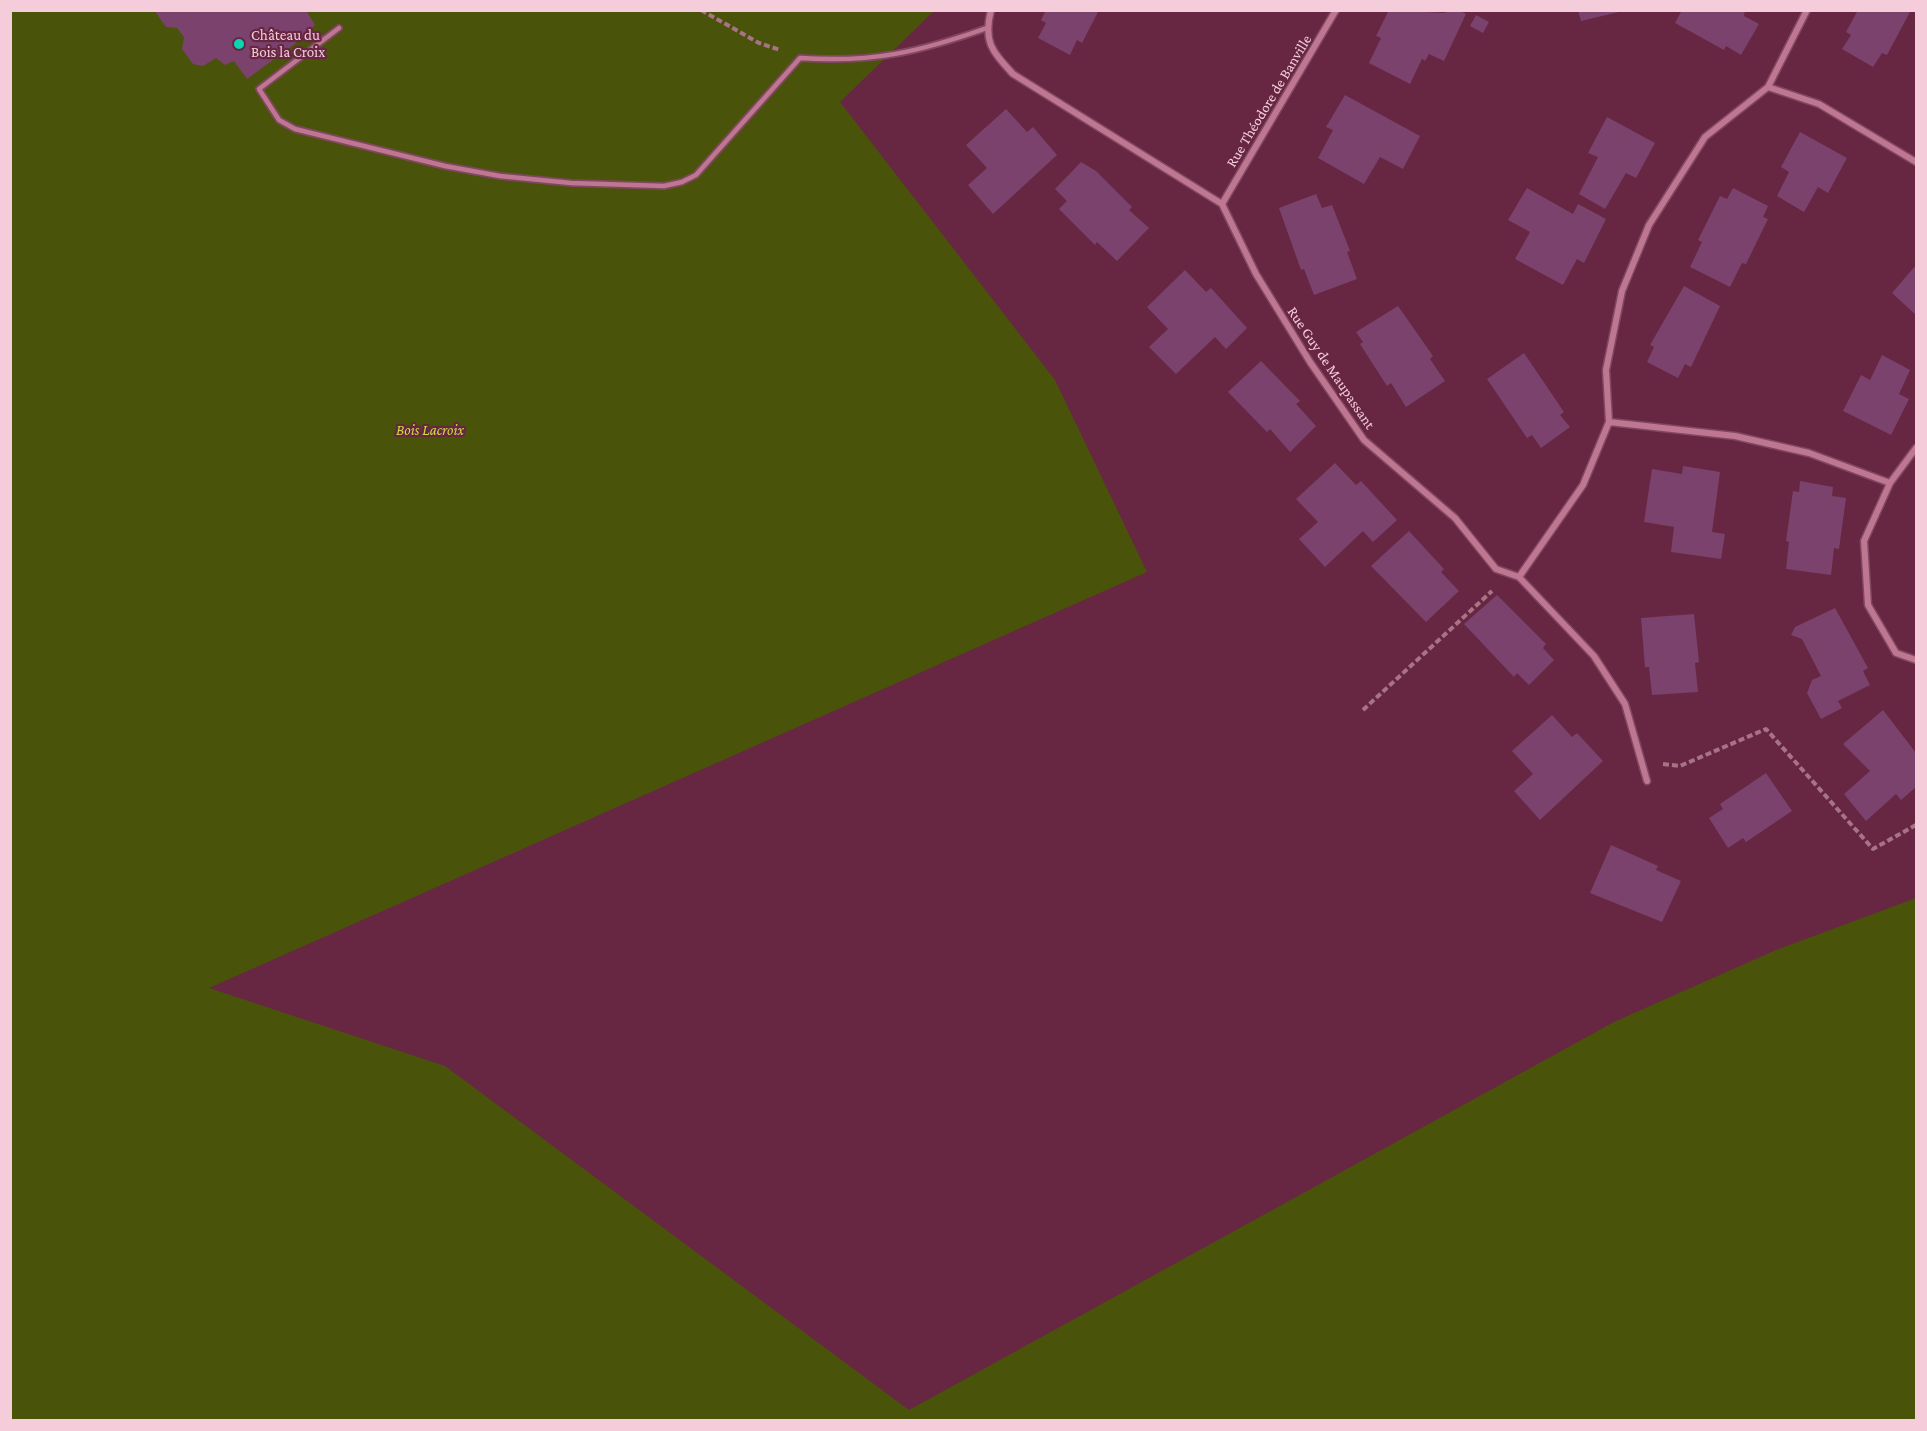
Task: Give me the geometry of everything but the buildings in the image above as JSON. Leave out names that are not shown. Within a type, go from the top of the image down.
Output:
[{"type":"street","points":[[992,10],[987,28],[988,43],[1013,74],[1222,204]]},
{"type":"street","name":"Rue Théodore de Banville","points":[[1222,204],[1336,10]]},
{"type":"street","points":[[1519,577],[1583,485],[1609,422],[1606,370],[1622,291],[1648,225],[1705,137],[1768,87],[1807,10]]},
{"type":"street","points":[[1768,87],[1819,104],[1882,139],[1917,162]]},
{"type":"street","name":"Rue Guy de Maupassant","points":[[1222,204],[1256,274],[1310,362],[1364,440],[1455,518],[1496,568],[1519,577],[1594,656],[1625,704],[1647,781]]},
{"type":"street","points":[[1609,422],[1735,436],[1809,453],[1890,483]]},
{"type":"street","points":[[1917,448],[1890,483],[1864,541],[1868,605],[1896,653],[1917,660]]},
{"type":"lane","points":[[339,28],[259,89],[279,120],[295,129],[445,166],[500,176],[571,183],[664,186],[682,182],[696,175],[800,57],[862,60],[930,48],[987,28]]},
{"type":"path","points":[[700,10],[759,43],[800,57]]},
{"type":"path","points":[[1363,710],[1510,574]]},
{"type":"path","points":[[1641,763],[1680,766],[1766,729],[1873,849],[1917,825]]},
{"type":"green space","name":"Bois Lacroix","points":[[10,11],[934,11],[840,102],[1055,380],[1147,572],[209,988],[445,1066],[909,1410],[1614,1022],[1776,950],[1916,898],[1916,1420],[11,1420]]},
{"type":"place","name":"Château du Bois la Croix","points":[[239,44]]}]
